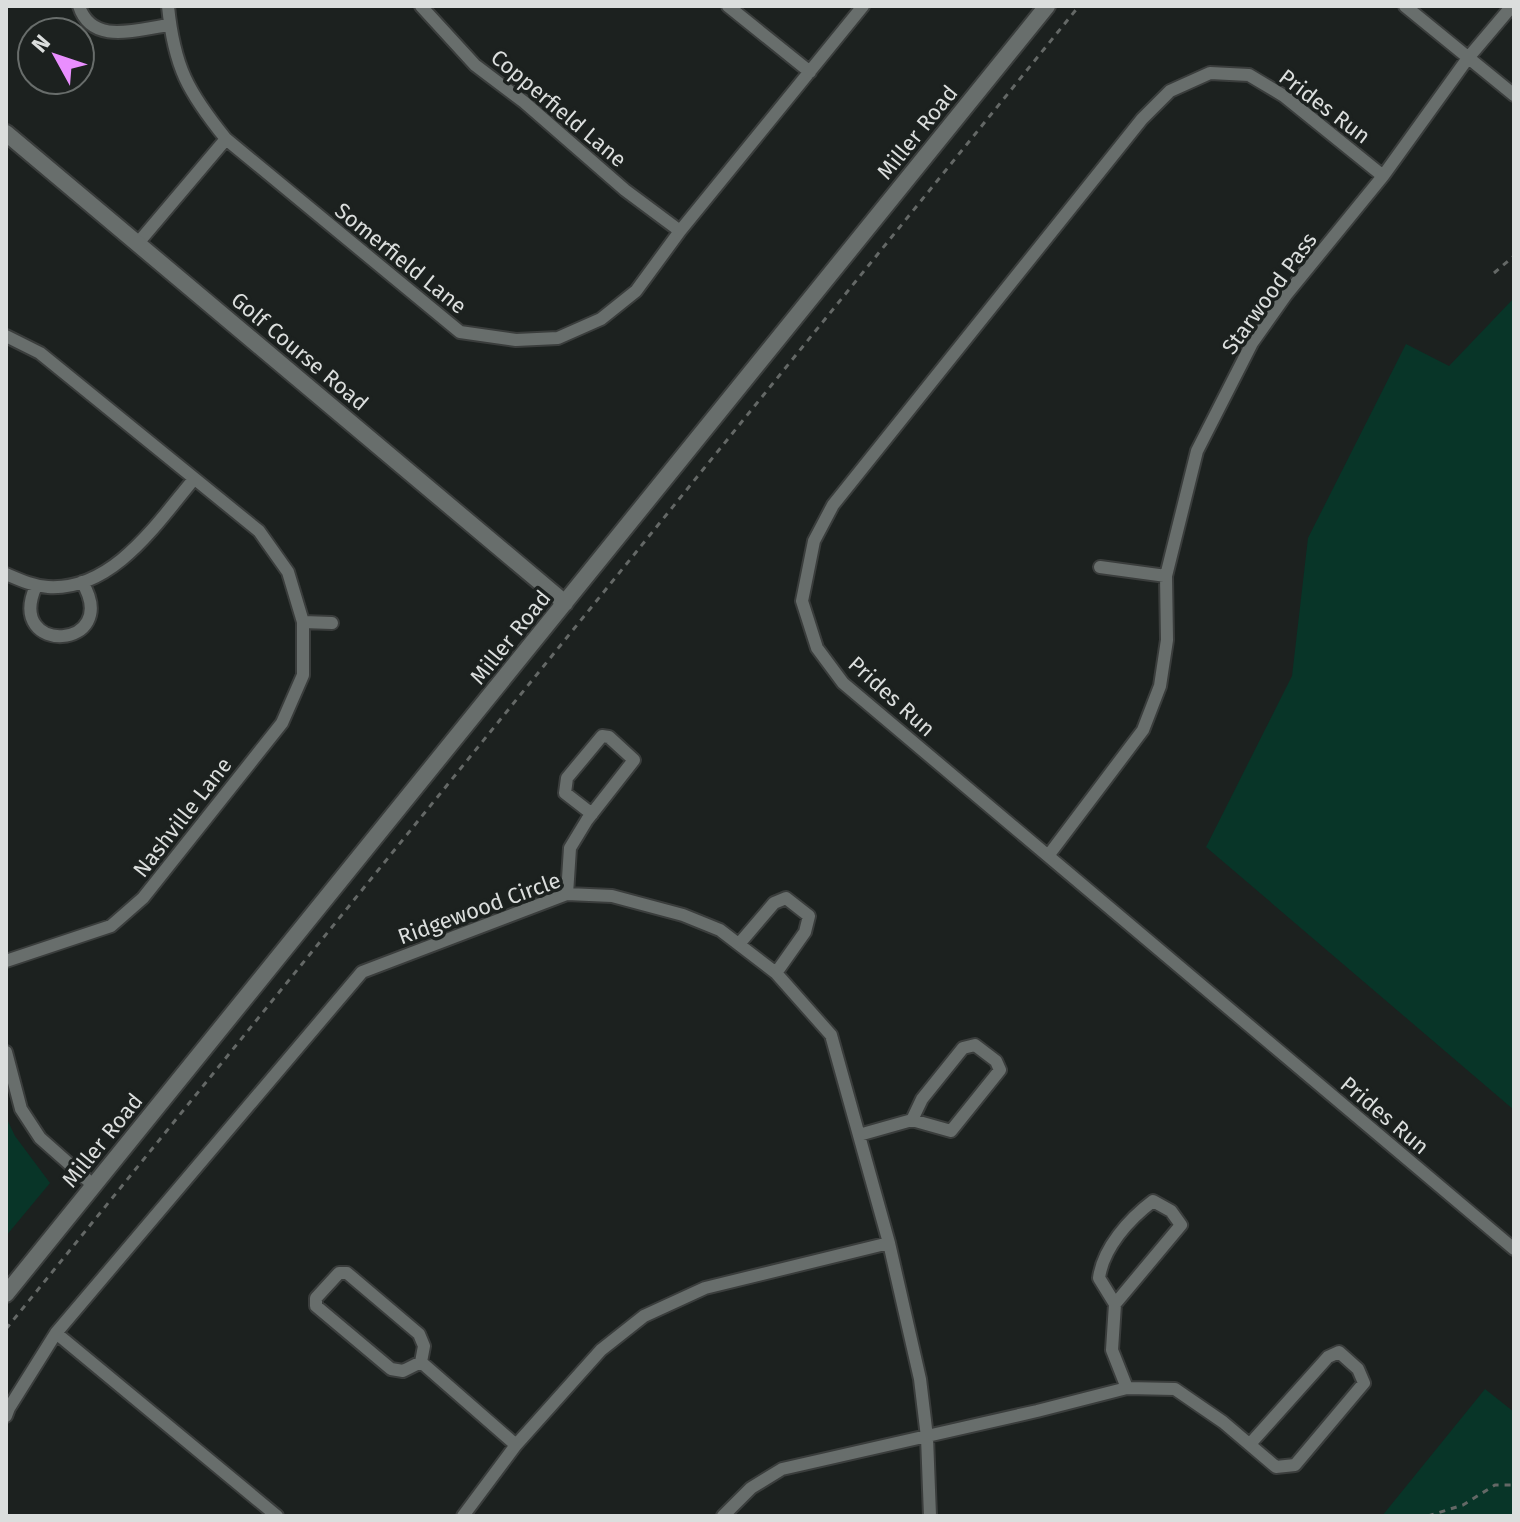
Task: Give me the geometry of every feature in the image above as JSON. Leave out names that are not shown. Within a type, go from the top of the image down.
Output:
[{"type":"street","points":[[79,6],[90,27],[102,32],[170,25]]},
{"type":"street","name":"Somerfield Lane","points":[[168,6],[171,42],[181,75],[199,107],[226,139],[460,332],[516,340],[558,338],[601,319],[636,291],[680,231],[863,6]]},
{"type":"street","name":"Copperfield Lane","points":[[421,6],[475,65],[524,102],[625,190],[680,231]]},
{"type":"street","points":[[728,6],[810,72]]},
{"type":"street","name":"Miller Road","points":[[6,1294],[1047,6]]},
{"type":"street","points":[[1405,6],[1514,95]]},
{"type":"street","name":"Starwood Pass","points":[[1048,856],[1143,730],[1160,686],[1167,640],[1166,576],[1197,451],[1252,343],[1286,295],[1383,176],[1468,58],[1512,6]]},
{"type":"street","name":"Prides Run","points":[[1383,176],[1284,96],[1249,75],[1210,73],[1170,91],[1142,119],[833,505],[814,541],[802,601],[817,648],[843,683],[1514,1249]]},
{"type":"street","name":"Golf Course Road","points":[[6,133],[565,603]]},
{"type":"street","points":[[138,243],[226,139]]},
{"type":"street","name":"Nashville Lane","points":[[6,336],[40,353],[259,531],[288,572],[303,622],[303,675],[282,723],[143,898],[111,926],[6,961]]},
{"type":"street","points":[[6,574],[36,586],[58,587],[82,582],[118,563],[194,479]]},
{"type":"street","points":[[1100,567],[1166,576]]},
{"type":"street","points":[[36,586],[29,601],[31,617],[40,630],[63,637],[71,636],[85,627],[92,612],[89,594],[82,582]]},
{"type":"street","points":[[303,622],[332,623]]},
{"type":"street","points":[[567,894],[570,848],[634,760],[609,737],[602,736],[567,778],[565,793],[592,814]]},
{"type":"street","name":"Ridgewood Circle","points":[[6,1416],[56,1333],[362,972],[567,894],[612,896],[659,908],[720,930],[776,973],[831,1035],[889,1243],[920,1379],[927,1437],[930,1516]]},
{"type":"street","points":[[739,944],[774,903],[786,898],[797,905],[809,916],[805,932],[776,973]]},
{"type":"street","points":[[859,1135],[912,1120],[951,1131],[1000,1070],[996,1061],[975,1045],[963,1048],[922,1099],[912,1120]]},
{"type":"street","points":[[6,1052],[21,1109],[40,1138],[93,1185]]},
{"type":"street","points":[[1115,1304],[1181,1225],[1171,1211],[1153,1201],[1135,1214],[1101,1262],[1099,1278],[1115,1304],[1112,1350],[1127,1388]]},
{"type":"street","points":[[463,1516],[516,1445],[601,1350],[644,1316],[705,1288],[889,1243]]},
{"type":"street","points":[[339,1273],[347,1273],[419,1334],[424,1346],[421,1362],[403,1371],[391,1369],[316,1306],[316,1298],[339,1273]]},
{"type":"street","points":[[56,1333],[277,1516]]},
{"type":"street","points":[[723,1516],[736,1510],[751,1488],[782,1469],[1127,1388],[1175,1389],[1223,1422],[1276,1467],[1295,1465],[1364,1383],[1358,1369],[1339,1352],[1328,1357],[1250,1444]]},
{"type":"street","points":[[421,1362],[516,1445]]},
{"type":"path","points":[[6,1329],[1079,6]]},
{"type":"path","points":[[1494,273],[1514,256]]},
{"type":"path","points":[[1428,1516],[1463,1505],[1495,1485],[1514,1485]]},
{"type":"green space","points":[[1514,298],[1514,1110],[1206,847],[1292,676],[1308,538],[1406,344],[1449,366]]},
{"type":"green space","points":[[6,1117],[15,1136],[50,1183],[6,1236]]},
{"type":"green space","points":[[1485,1389],[1514,1412],[1514,1516],[1382,1516]]}]
